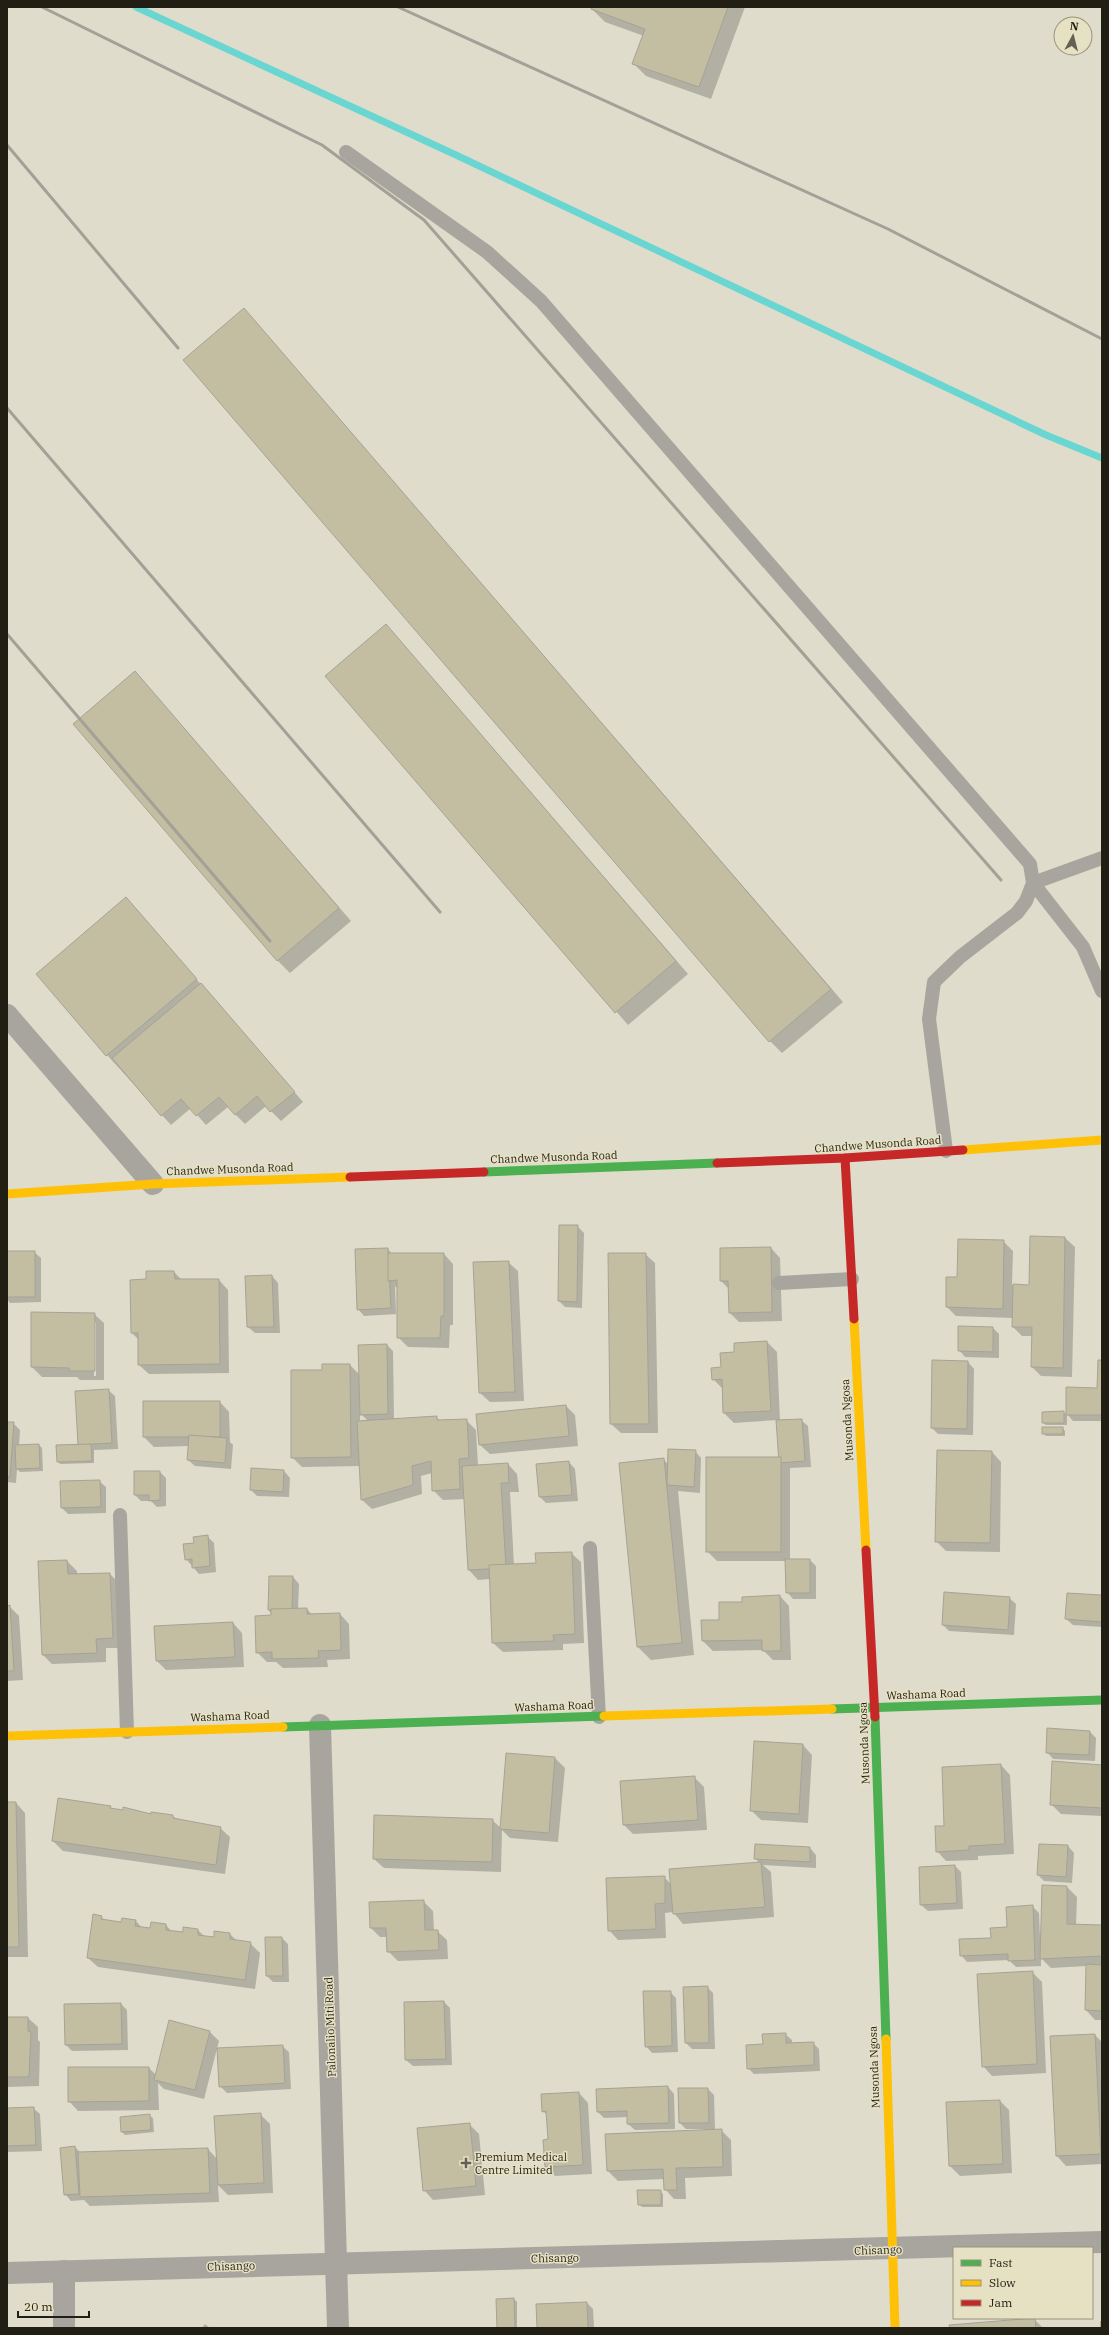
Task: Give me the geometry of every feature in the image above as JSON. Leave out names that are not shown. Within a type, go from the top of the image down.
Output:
[{"type":"street","points":[[7,1015],[152,1184]]},
{"type":"street","name":"Chandwe Musonda Road","points":[[7,1194],[152,1184],[845,1158],[1102,1140]]},
{"type":"street","name":"Musonda Ngosa","points":[[845,1158],[875,1708],[891,2249],[896,2328]]},
{"type":"street","name":"Washama Road","points":[[7,1736],[1102,1700]]},
{"type":"street","name":"Palonalio Miti Road","points":[[320,1725],[338,2328]]},
{"type":"street","name":"Chisango","points":[[7,2272],[891,2249],[1102,2242]]},
{"type":"street","points":[[64,2271],[64,2328]]},
{"type":"lane","points":[[346,152],[487,252],[541,301],[1030,864],[1033,883],[1083,947],[1102,991]]},
{"type":"lane","points":[[946,1151],[930,1019],[934,982],[960,957],[1017,913],[1026,900],[1033,883],[1102,858]]},
{"type":"lane","points":[[780,1283],[852,1279]]},
{"type":"lane","points":[[120,1515],[127,1732]]},
{"type":"lane","points":[[590,1548],[599,1716]]},
{"type":"building","points":[[592,7],[728,7],[699,87],[632,64],[645,29],[591,9]]},
{"type":"building","points":[[244,308],[831,989],[769,1042],[183,360]]},
{"type":"building","points":[[386,624],[676,961],[615,1013],[325,676]]},
{"type":"building","points":[[135,671],[339,908],[277,961],[73,724]]},
{"type":"building","points":[[126,897],[197,979],[106,1056],[36,974]]},
{"type":"building","points":[[201,983],[295,1092],[270,1112],[257,1096],[235,1115],[219,1097],[196,1116],[181,1099],[161,1116],[112,1058]]},
{"type":"building","points":[[559,1225],[578,1225],[577,1302],[558,1301]]},
{"type":"building","points":[[1030,1236],[1065,1237],[1063,1368],[1031,1367],[1032,1327],[1012,1327],[1013,1284],[1029,1285]]},
{"type":"building","points":[[958,1239],[1004,1240],[1003,1309],[946,1307],[946,1277],[957,1277]]},
{"type":"building","points":[[771,1247],[772,1312],[729,1313],[728,1281],[720,1281],[720,1248]]},
{"type":"building","points":[[388,1248],[391,1308],[357,1310],[355,1249]]},
{"type":"building","points":[[7,1251],[35,1251],[35,1297],[7,1297]]},
{"type":"building","points":[[388,1253],[444,1253],[444,1316],[441,1316],[440,1338],[397,1338],[397,1280],[388,1281]]},
{"type":"building","points":[[608,1253],[646,1253],[649,1424],[610,1424]]},
{"type":"building","points":[[509,1261],[515,1392],[479,1393],[473,1262]]},
{"type":"building","points":[[146,1271],[174,1271],[175,1279],[219,1279],[220,1364],[138,1365],[138,1333],[131,1333],[130,1280],[146,1279]]},
{"type":"building","points":[[272,1275],[274,1327],[247,1327],[245,1276]]},
{"type":"building","points":[[31,1312],[95,1313],[95,1371],[69,1371],[69,1368],[31,1367]]},
{"type":"building","points":[[958,1326],[993,1327],[993,1352],[958,1351]]},
{"type":"building","points":[[767,1341],[771,1411],[723,1413],[722,1379],[712,1380],[711,1368],[721,1367],[720,1353],[734,1352],[734,1343]]},
{"type":"building","points":[[387,1344],[388,1414],[360,1415],[358,1345]]},
{"type":"building","points":[[932,1360],[968,1361],[967,1429],[931,1428]]},
{"type":"building","points":[[1098,1360],[1102,1360],[1102,1415],[1066,1415],[1066,1387],[1097,1388]]},
{"type":"building","points":[[322,1364],[350,1364],[351,1457],[291,1458],[291,1370],[322,1370]]},
{"type":"building","points":[[109,1389],[112,1443],[78,1445],[75,1391]]},
{"type":"building","points":[[143,1401],[220,1401],[220,1437],[143,1437]]},
{"type":"building","points":[[566,1405],[569,1436],[479,1445],[476,1414]]},
{"type":"building","points":[[1064,1411],[1064,1423],[1042,1423],[1042,1412]]},
{"type":"building","points":[[437,1416],[437,1420],[467,1419],[469,1458],[459,1459],[460,1489],[432,1491],[431,1461],[412,1466],[413,1485],[361,1500],[357,1421]]},
{"type":"building","points":[[802,1419],[805,1461],[779,1463],[776,1420]]},
{"type":"building","points":[[7,1422],[14,1422],[10,1477],[7,1477]]},
{"type":"building","points":[[1042,1427],[1063,1427],[1063,1434],[1042,1434]]},
{"type":"building","points":[[189,1435],[227,1438],[225,1463],[187,1460]]},
{"type":"building","points":[[39,1444],[40,1468],[16,1469],[15,1445]]},
{"type":"building","points":[[91,1444],[92,1461],[57,1462],[56,1445]]},
{"type":"building","points":[[668,1449],[696,1450],[694,1487],[667,1485]]},
{"type":"building","points":[[937,1450],[992,1451],[990,1543],[935,1542]]},
{"type":"building","points":[[706,1457],[781,1457],[781,1552],[706,1552]]},
{"type":"building","points":[[664,1458],[682,1643],[637,1647],[619,1463]]},
{"type":"building","points":[[569,1461],[572,1495],[539,1497],[536,1464]]},
{"type":"building","points":[[508,1463],[509,1483],[501,1483],[506,1568],[468,1570],[462,1466]]},
{"type":"building","points":[[251,1468],[284,1470],[283,1492],[250,1490]]},
{"type":"building","points":[[134,1471],[160,1471],[160,1500],[149,1501],[149,1495],[134,1495]]},
{"type":"building","points":[[100,1480],[101,1507],[61,1508],[60,1481]]},
{"type":"building","points":[[208,1535],[210,1566],[192,1568],[192,1559],[185,1560],[183,1544],[194,1543],[193,1537]]},
{"type":"building","points":[[572,1552],[575,1634],[553,1635],[554,1641],[492,1643],[489,1565],[536,1563],[535,1553]]},
{"type":"building","points":[[785,1559],[810,1559],[810,1593],[786,1593]]},
{"type":"building","points":[[67,1560],[68,1574],[110,1573],[113,1638],[96,1639],[97,1653],[42,1655],[38,1561]]},
{"type":"building","points":[[269,1576],[293,1576],[292,1611],[268,1610]]},
{"type":"building","points":[[944,1592],[1010,1597],[1008,1630],[942,1625]]},
{"type":"building","points":[[1067,1593],[1102,1595],[1102,1622],[1065,1619]]},
{"type":"building","points":[[780,1595],[781,1651],[762,1651],[762,1640],[702,1641],[701,1620],[719,1620],[719,1602],[742,1602],[742,1597]]},
{"type":"building","points":[[10,1605],[14,1671],[7,1671],[7,1606]]},
{"type":"building","points":[[307,1608],[307,1614],[340,1613],[341,1650],[318,1651],[319,1658],[272,1659],[272,1652],[256,1653],[255,1616],[271,1615],[271,1609]]},
{"type":"building","points":[[233,1622],[235,1657],[156,1661],[154,1626]]},
{"type":"building","points":[[1047,1728],[1090,1731],[1089,1755],[1046,1753]]},
{"type":"building","points":[[754,1741],[803,1744],[799,1814],[750,1811]]},
{"type":"building","points":[[506,1753],[555,1757],[549,1833],[500,1829]]},
{"type":"building","points":[[1052,1761],[1102,1765],[1102,1808],[1050,1805]]},
{"type":"building","points":[[1001,1764],[1005,1844],[969,1846],[969,1850],[936,1852],[935,1826],[944,1826],[942,1767]]},
{"type":"building","points":[[695,1776],[698,1820],[623,1825],[620,1781]]},
{"type":"building","points":[[58,1798],[111,1806],[110,1808],[123,1810],[123,1807],[151,1814],[151,1812],[173,1815],[173,1818],[221,1827],[216,1865],[52,1841]]},
{"type":"building","points":[[7,1802],[16,1802],[19,1947],[7,1947]]},
{"type":"building","points":[[374,1815],[493,1819],[492,1862],[373,1859]]},
{"type":"building","points":[[755,1844],[810,1847],[810,1862],[754,1859]]},
{"type":"building","points":[[1039,1844],[1068,1845],[1066,1877],[1037,1875]]},
{"type":"building","points":[[761,1862],[765,1907],[673,1914],[669,1869]]},
{"type":"building","points":[[955,1865],[957,1903],[920,1905],[919,1867]]},
{"type":"building","points":[[665,1876],[665,1903],[655,1904],[656,1929],[608,1931],[606,1878]]},
{"type":"building","points":[[1042,1885],[1067,1886],[1067,1924],[1102,1925],[1102,1956],[1040,1959]]},
{"type":"building","points":[[424,1900],[425,1930],[438,1930],[439,1950],[387,1952],[386,1928],[370,1928],[369,1902]]},
{"type":"building","points":[[1033,1905],[1035,1960],[1008,1961],[1008,1954],[960,1956],[959,1939],[991,1938],[990,1928],[1007,1927],[1006,1907]]},
{"type":"building","points":[[93,1914],[102,1916],[101,1919],[121,1922],[122,1918],[136,1920],[135,1926],[150,1928],[151,1922],[166,1924],[166,1930],[183,1932],[183,1927],[198,1929],[198,1935],[214,1937],[214,1931],[230,1933],[230,1939],[251,1942],[245,1980],[87,1958]]},
{"type":"building","points":[[265,1937],[282,1937],[283,1976],[266,1976]]},
{"type":"building","points":[[1086,1964],[1102,1965],[1102,2011],[1085,2010]]},
{"type":"building","points":[[1033,1971],[1037,2064],[982,2067],[977,1974]]},
{"type":"building","points":[[708,1986],[709,2043],[685,2043],[683,1987]]},
{"type":"building","points":[[643,1991],[671,1991],[672,2046],[645,2047]]},
{"type":"building","points":[[444,2001],[446,2059],[405,2060],[404,2002]]},
{"type":"building","points":[[121,2003],[122,2044],[65,2045],[64,2004]]},
{"type":"building","points":[[7,2017],[28,2017],[28,2031],[31,2032],[29,2077],[7,2077]]},
{"type":"building","points":[[169,2020],[210,2031],[195,2090],[154,2080]]},
{"type":"building","points":[[786,2033],[786,2043],[814,2042],[814,2065],[747,2069],[746,2045],[763,2044],[762,2034]]},
{"type":"building","points":[[1095,2034],[1101,2154],[1056,2156],[1050,2036]]},
{"type":"building","points":[[283,2045],[285,2083],[219,2087],[217,2048]]},
{"type":"building","points":[[68,2067],[149,2067],[149,2101],[68,2102]]},
{"type":"building","points":[[668,2086],[669,2123],[627,2124],[627,2111],[597,2112],[596,2089]]},
{"type":"building","points":[[678,2088],[708,2088],[709,2123],[679,2123]]},
{"type":"building","points":[[579,2092],[583,2165],[545,2167],[543,2140],[548,2139],[546,2111],[542,2112],[541,2094]]},
{"type":"building","points":[[1000,2100],[1003,2164],[949,2166],[946,2102]]},
{"type":"building","points":[[34,2107],[36,2145],[7,2146],[7,2108]]},
{"type":"building","points":[[261,2113],[264,2183],[218,2185],[214,2116]]},
{"type":"building","points":[[150,2114],[151,2130],[121,2132],[120,2117]]},
{"type":"building","points":[[470,2123],[476,2186],[423,2191],[417,2128]]},
{"type":"building","points":[[722,2129],[723,2167],[676,2168],[677,2190],[664,2190],[663,2169],[607,2171],[605,2134]]},
{"type":"building","points":[[75,2146],[79,2194],[64,2195],[60,2148]]},
{"type":"building","points":[[208,2148],[210,2193],[80,2197],[78,2152]]},
{"type":"building","points":[[637,2190],[661,2190],[661,2205],[638,2205]]},
{"type":"building","points":[[514,2298],[515,2328],[497,2328],[496,2299]]},
{"type":"building","points":[[587,2302],[588,2328],[537,2328],[536,2304]]},
{"type":"building","points":[[1035,2319],[1036,2328],[950,2328],[949,2325]]},
{"type":"waterway","points":[[136,7],[456,155],[1046,435],[1102,458]]},
{"type":"railway","points":[[42,7],[322,145],[424,220],[1001,880]]},
{"type":"railway","points":[[398,7],[888,229],[1102,339]]},
{"type":"railway","points":[[7,145],[178,348]]},
{"type":"railway","points":[[7,408],[440,912]]},
{"type":"railway","points":[[7,634],[270,941]]},
{"type":"traffic: fast","points":[[484,1172],[717,1163]]},
{"type":"traffic: fast","points":[[832,1709],[1102,1700]]},
{"type":"traffic: fast","points":[[283,1727],[604,1716]]},
{"type":"traffic: fast","points":[[875,1717],[886,2039]]},
{"type":"traffic: slow","points":[[963,1150],[1102,1140]]},
{"type":"traffic: slow","points":[[7,1194],[153,1184],[350,1177]]},
{"type":"traffic: slow","points":[[854,1319],[866,1550]]},
{"type":"traffic: slow","points":[[604,1716],[832,1709]]},
{"type":"traffic: slow","points":[[7,1736],[283,1727]]},
{"type":"traffic: slow","points":[[886,2039],[895,2328]]},
{"type":"traffic: jam","points":[[717,1163],[845,1158],[963,1150]]},
{"type":"traffic: jam","points":[[845,1158],[854,1319]]},
{"type":"traffic: jam","points":[[350,1177],[484,1172]]},
{"type":"traffic: jam","points":[[866,1550],[875,1717]]},
{"type":"place","name":"Premium Medical Centre Limited","points":[[466,2163]]}]
